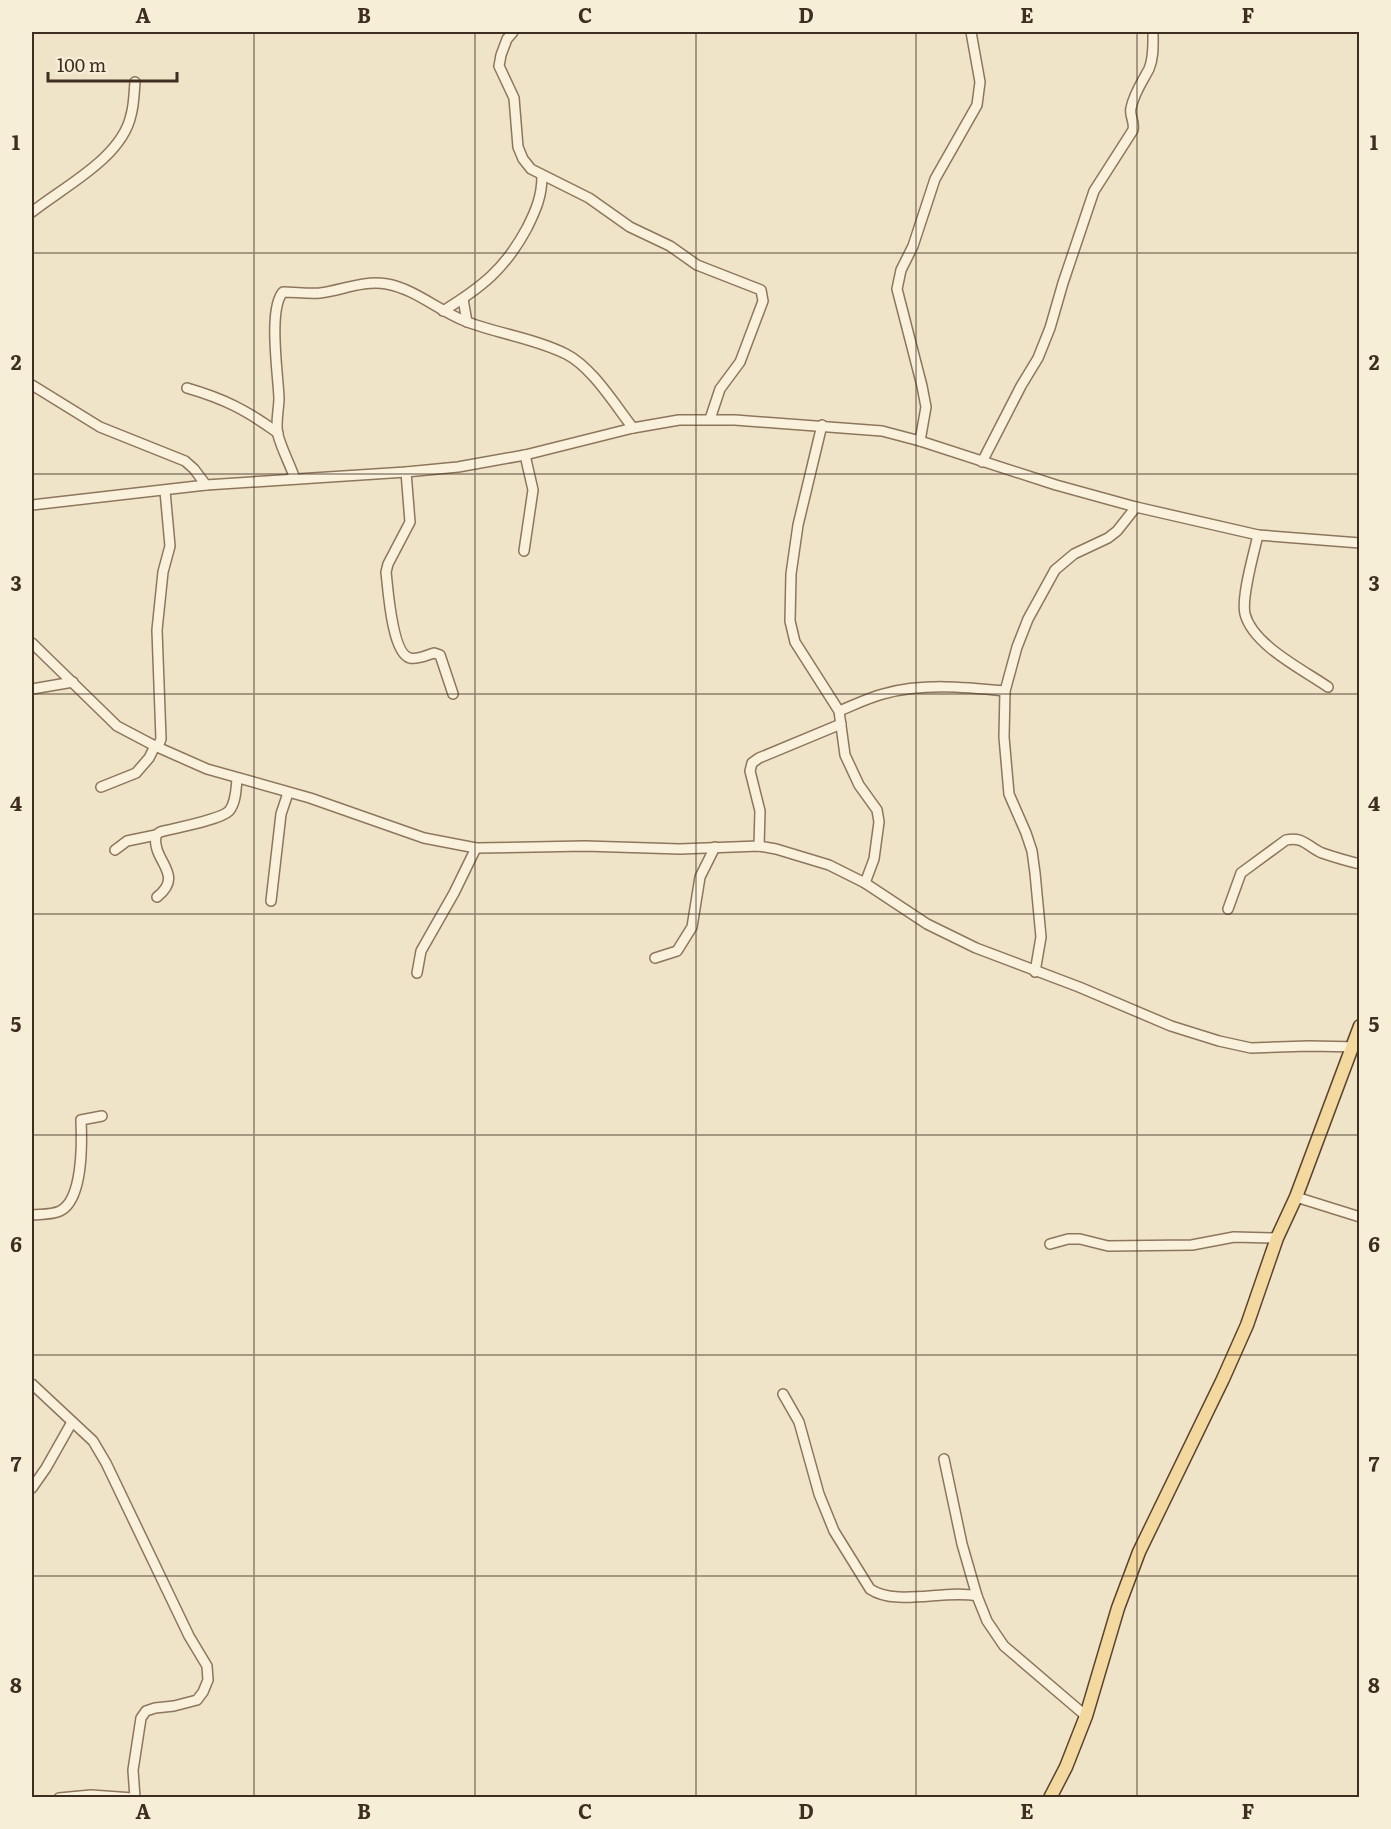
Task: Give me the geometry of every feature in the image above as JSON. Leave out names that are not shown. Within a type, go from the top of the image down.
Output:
[{"type":"main road","points":[[1050,1797],[1066,1767],[1086,1716],[1118,1608],[1139,1551],[1247,1325],[1277,1238],[1296,1197],[1356,1047],[1359,1026]]},
{"type":"street","points":[[513,32],[507,39],[499,66],[514,98],[518,147],[523,159],[531,169],[589,198],[630,227],[670,246],[697,265],[761,290],[763,301],[740,362],[720,389],[710,419]]},
{"type":"street","points":[[920,441],[926,407],[897,290],[898,279],[919,228],[935,179],[977,105],[980,82],[971,32]]},
{"type":"street","points":[[982,462],[1038,358],[1050,328],[1094,191],[1133,130],[1134,122],[1130,110],[1149,67],[1153,32]]},
{"type":"street","points":[[33,209],[84,175],[111,150],[124,133],[131,117],[135,82]]},
{"type":"street","points":[[443,311],[474,292],[504,265],[537,209],[542,190],[542,176]]},
{"type":"street","points":[[542,190],[557,182]]},
{"type":"street","points":[[295,479],[278,433],[279,399],[275,326],[276,305],[283,292],[319,293],[356,284],[386,284],[402,288],[467,322],[511,334],[566,354],[588,371],[633,428]]},
{"type":"street","points":[[463,298],[467,322]]},
{"type":"street","points":[[32,385],[100,427],[184,461],[194,468],[206,485]]},
{"type":"street","points":[[187,388],[216,396],[244,409],[278,433]]},
{"type":"street","points":[[32,505],[206,485],[458,467],[525,455],[633,428],[678,420],[710,419],[822,425],[882,431],[1137,507],[1258,535],[1359,543]]},
{"type":"street","points":[[822,425],[798,525],[791,574],[790,621],[795,642],[839,711],[845,754],[859,785],[877,810],[879,822],[874,860],[865,883]]},
{"type":"street","points":[[524,551],[533,490],[525,455]]},
{"type":"street","points":[[406,472],[410,522],[386,572],[394,631],[400,648],[407,657],[413,659],[434,653],[440,655],[453,694]]},
{"type":"street","points":[[101,787],[126,779],[136,773],[150,758],[161,739],[157,630],[163,572],[170,546],[165,491]]},
{"type":"street","points":[[1035,972],[1041,937],[1035,873],[1032,851],[1009,794],[1004,737],[1005,691],[1017,647],[1028,619],[1055,570],[1074,554],[1108,538],[1137,507]]},
{"type":"street","points":[[1258,535],[1246,592],[1245,613],[1255,633],[1271,649],[1328,687]]},
{"type":"street","points":[[32,643],[117,726],[155,746],[207,769],[310,798],[424,838],[476,848],[585,846],[680,849],[759,846],[776,849],[829,865],[865,883],[948,936],[1171,1026],[1251,1048],[1356,1047]]},
{"type":"street","points":[[32,689],[73,682]]},
{"type":"street","points":[[839,711],[884,694],[907,690],[972,688],[1005,691]]},
{"type":"street","points":[[759,846],[760,811],[750,771],[752,763],[841,724]]},
{"type":"street","points":[[115,850],[127,842],[215,817],[228,811],[234,802],[237,779]]},
{"type":"street","points":[[271,901],[281,814],[288,793]]},
{"type":"street","points":[[156,835],[154,842],[169,875],[167,889],[157,897]]},
{"type":"street","points":[[1228,909],[1241,873],[1286,840],[1294,838],[1322,852],[1359,864]]},
{"type":"street","points":[[655,957],[677,951],[692,927],[700,877],[714,847]]},
{"type":"street","points":[[417,973],[421,951],[476,848]]},
{"type":"street","points":[[32,1215],[61,1210],[71,1202],[82,1155],[81,1120],[102,1116]]},
{"type":"street","points":[[1296,1197],[1359,1217]]},
{"type":"street","points":[[1050,1244],[1068,1239],[1080,1239],[1108,1246],[1192,1245],[1245,1237],[1277,1238]]},
{"type":"street","points":[[32,1384],[93,1441],[106,1463],[189,1636],[207,1666],[208,1680],[197,1700],[155,1708],[146,1711],[141,1718],[133,1770],[134,1797],[91,1795],[59,1797]]},
{"type":"street","points":[[783,1394],[799,1422],[819,1494],[834,1531],[870,1589],[877,1594],[887,1596],[957,1594],[977,1596]]},
{"type":"street","points":[[32,1488],[72,1422]]},
{"type":"street","points":[[944,1459],[962,1544],[987,1621],[1004,1646],[1086,1716]]}]
